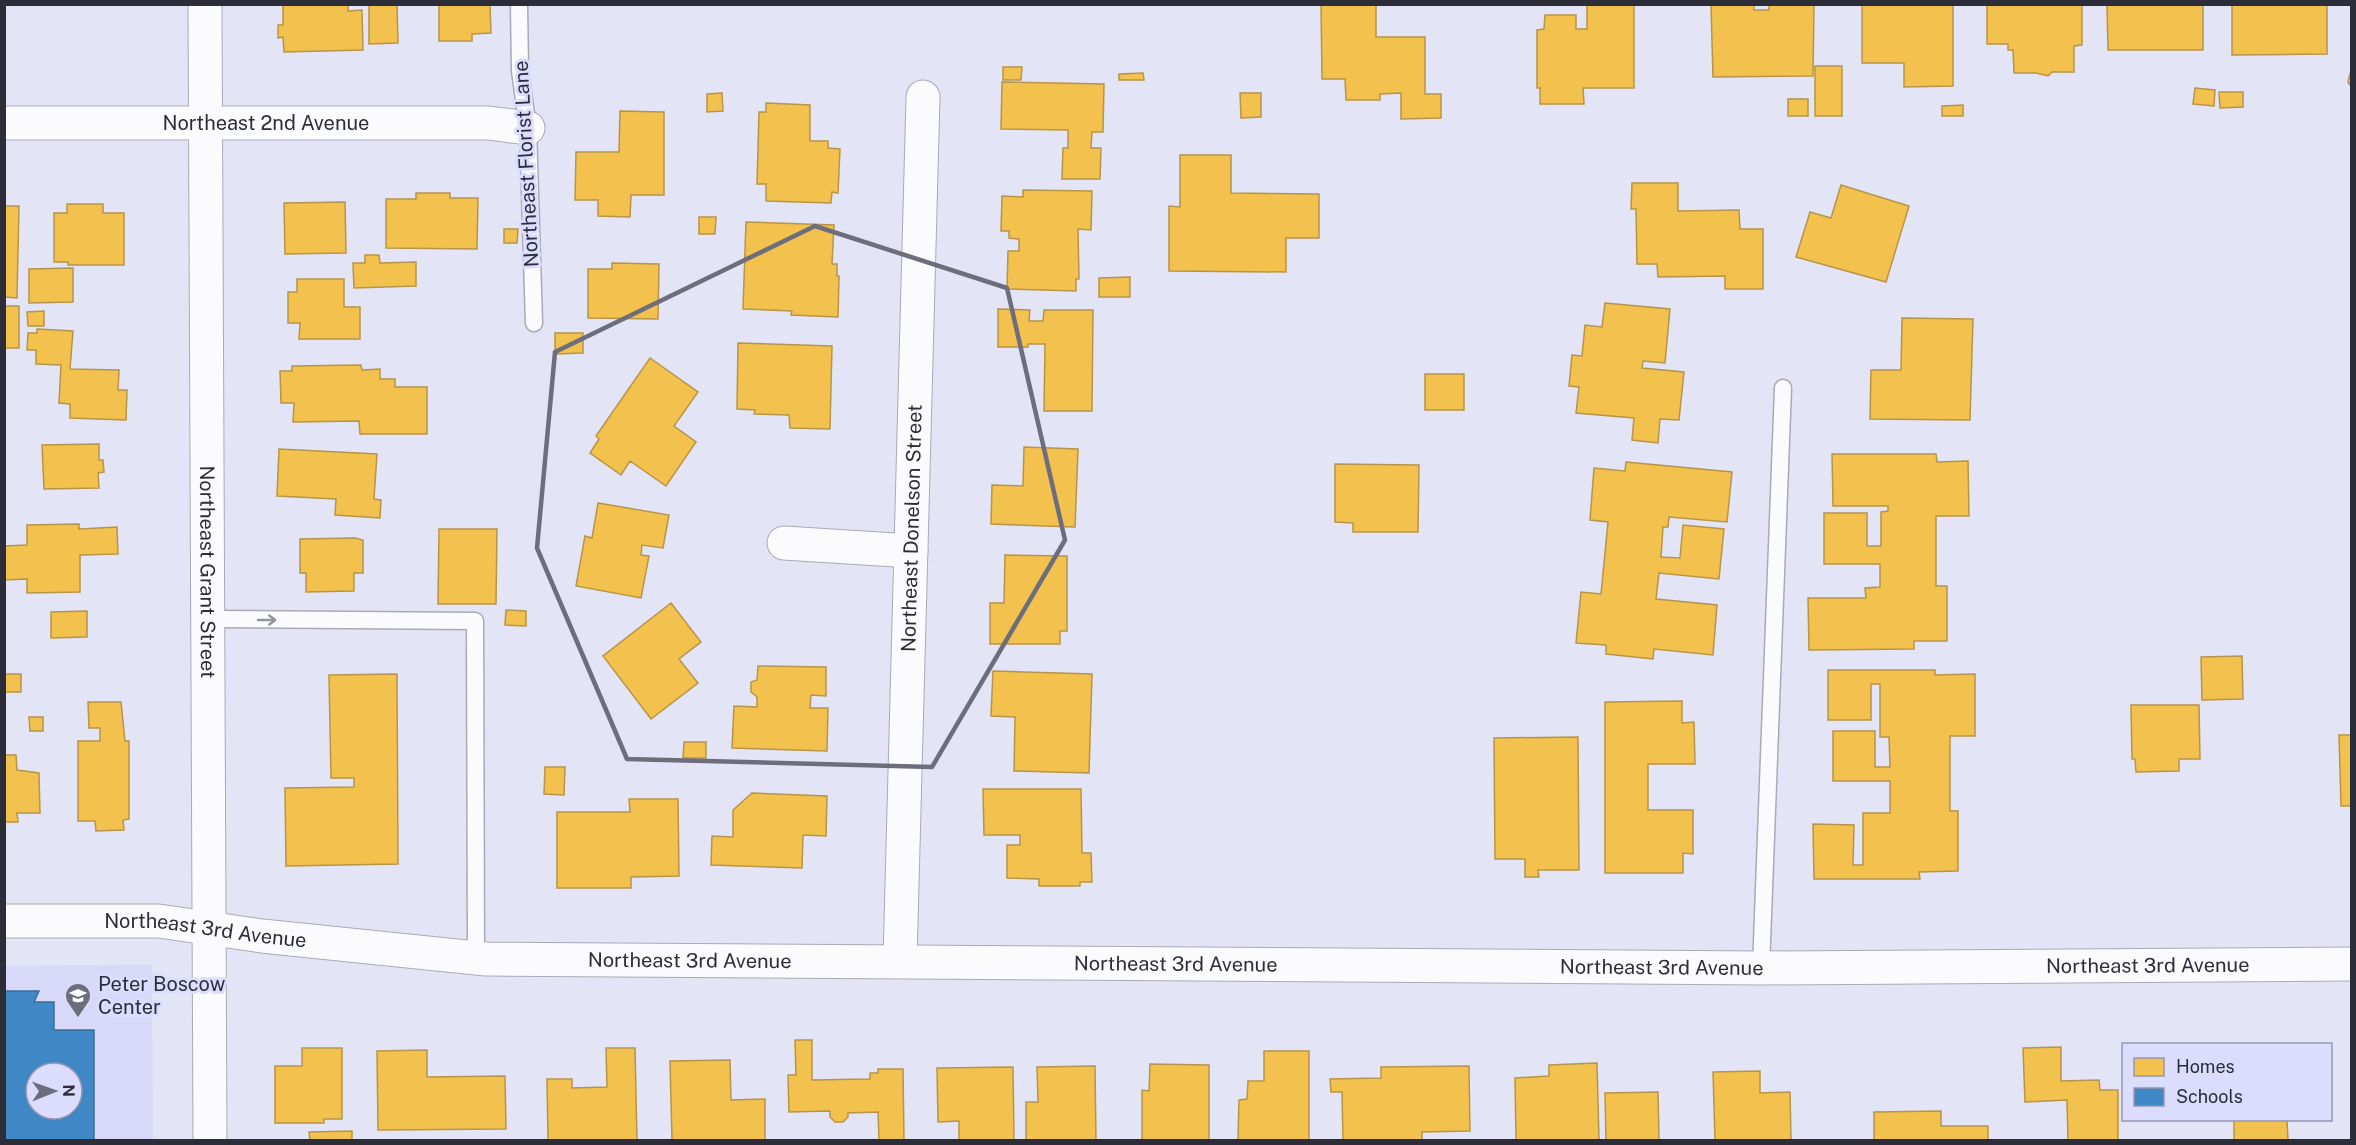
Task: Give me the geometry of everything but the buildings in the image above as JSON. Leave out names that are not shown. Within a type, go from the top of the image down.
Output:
[{"type":"street","name":"Northeast Grant Street","points":[[205,4],[210,1140]]},
{"type":"street","name":"Northeast Donelson Street","points":[[900,960],[923,97]]},
{"type":"street","name":"Northeast 2nd Avenue","points":[[4,123],[488,123],[528,128]]},
{"type":"street","points":[[784,543],[911,551]]},
{"type":"street","name":"Northeast 3rd Avenue","points":[[4,921],[159,921],[476,958],[1761,968],[2352,964]]},
{"type":"lane","name":"Northeast Florist Lane","points":[[519,4],[520,71],[528,128],[534,323]]},
{"type":"lane","points":[[1761,968],[1783,388]]},
{"type":"lane","points":[[208,619],[475,621],[476,958]]},
{"type":"highlighted area","points":[[815,226],[1007,288],[1065,540],[932,767],[627,759],[537,548],[555,352]]},
{"type":"shaded area","name":"Peter Boscow Center","points":[[152,965],[153,1140],[5,1140],[4,966]]},
{"type":"place","name":"Peter Boscow Center","points":[[78,1019]]}]
